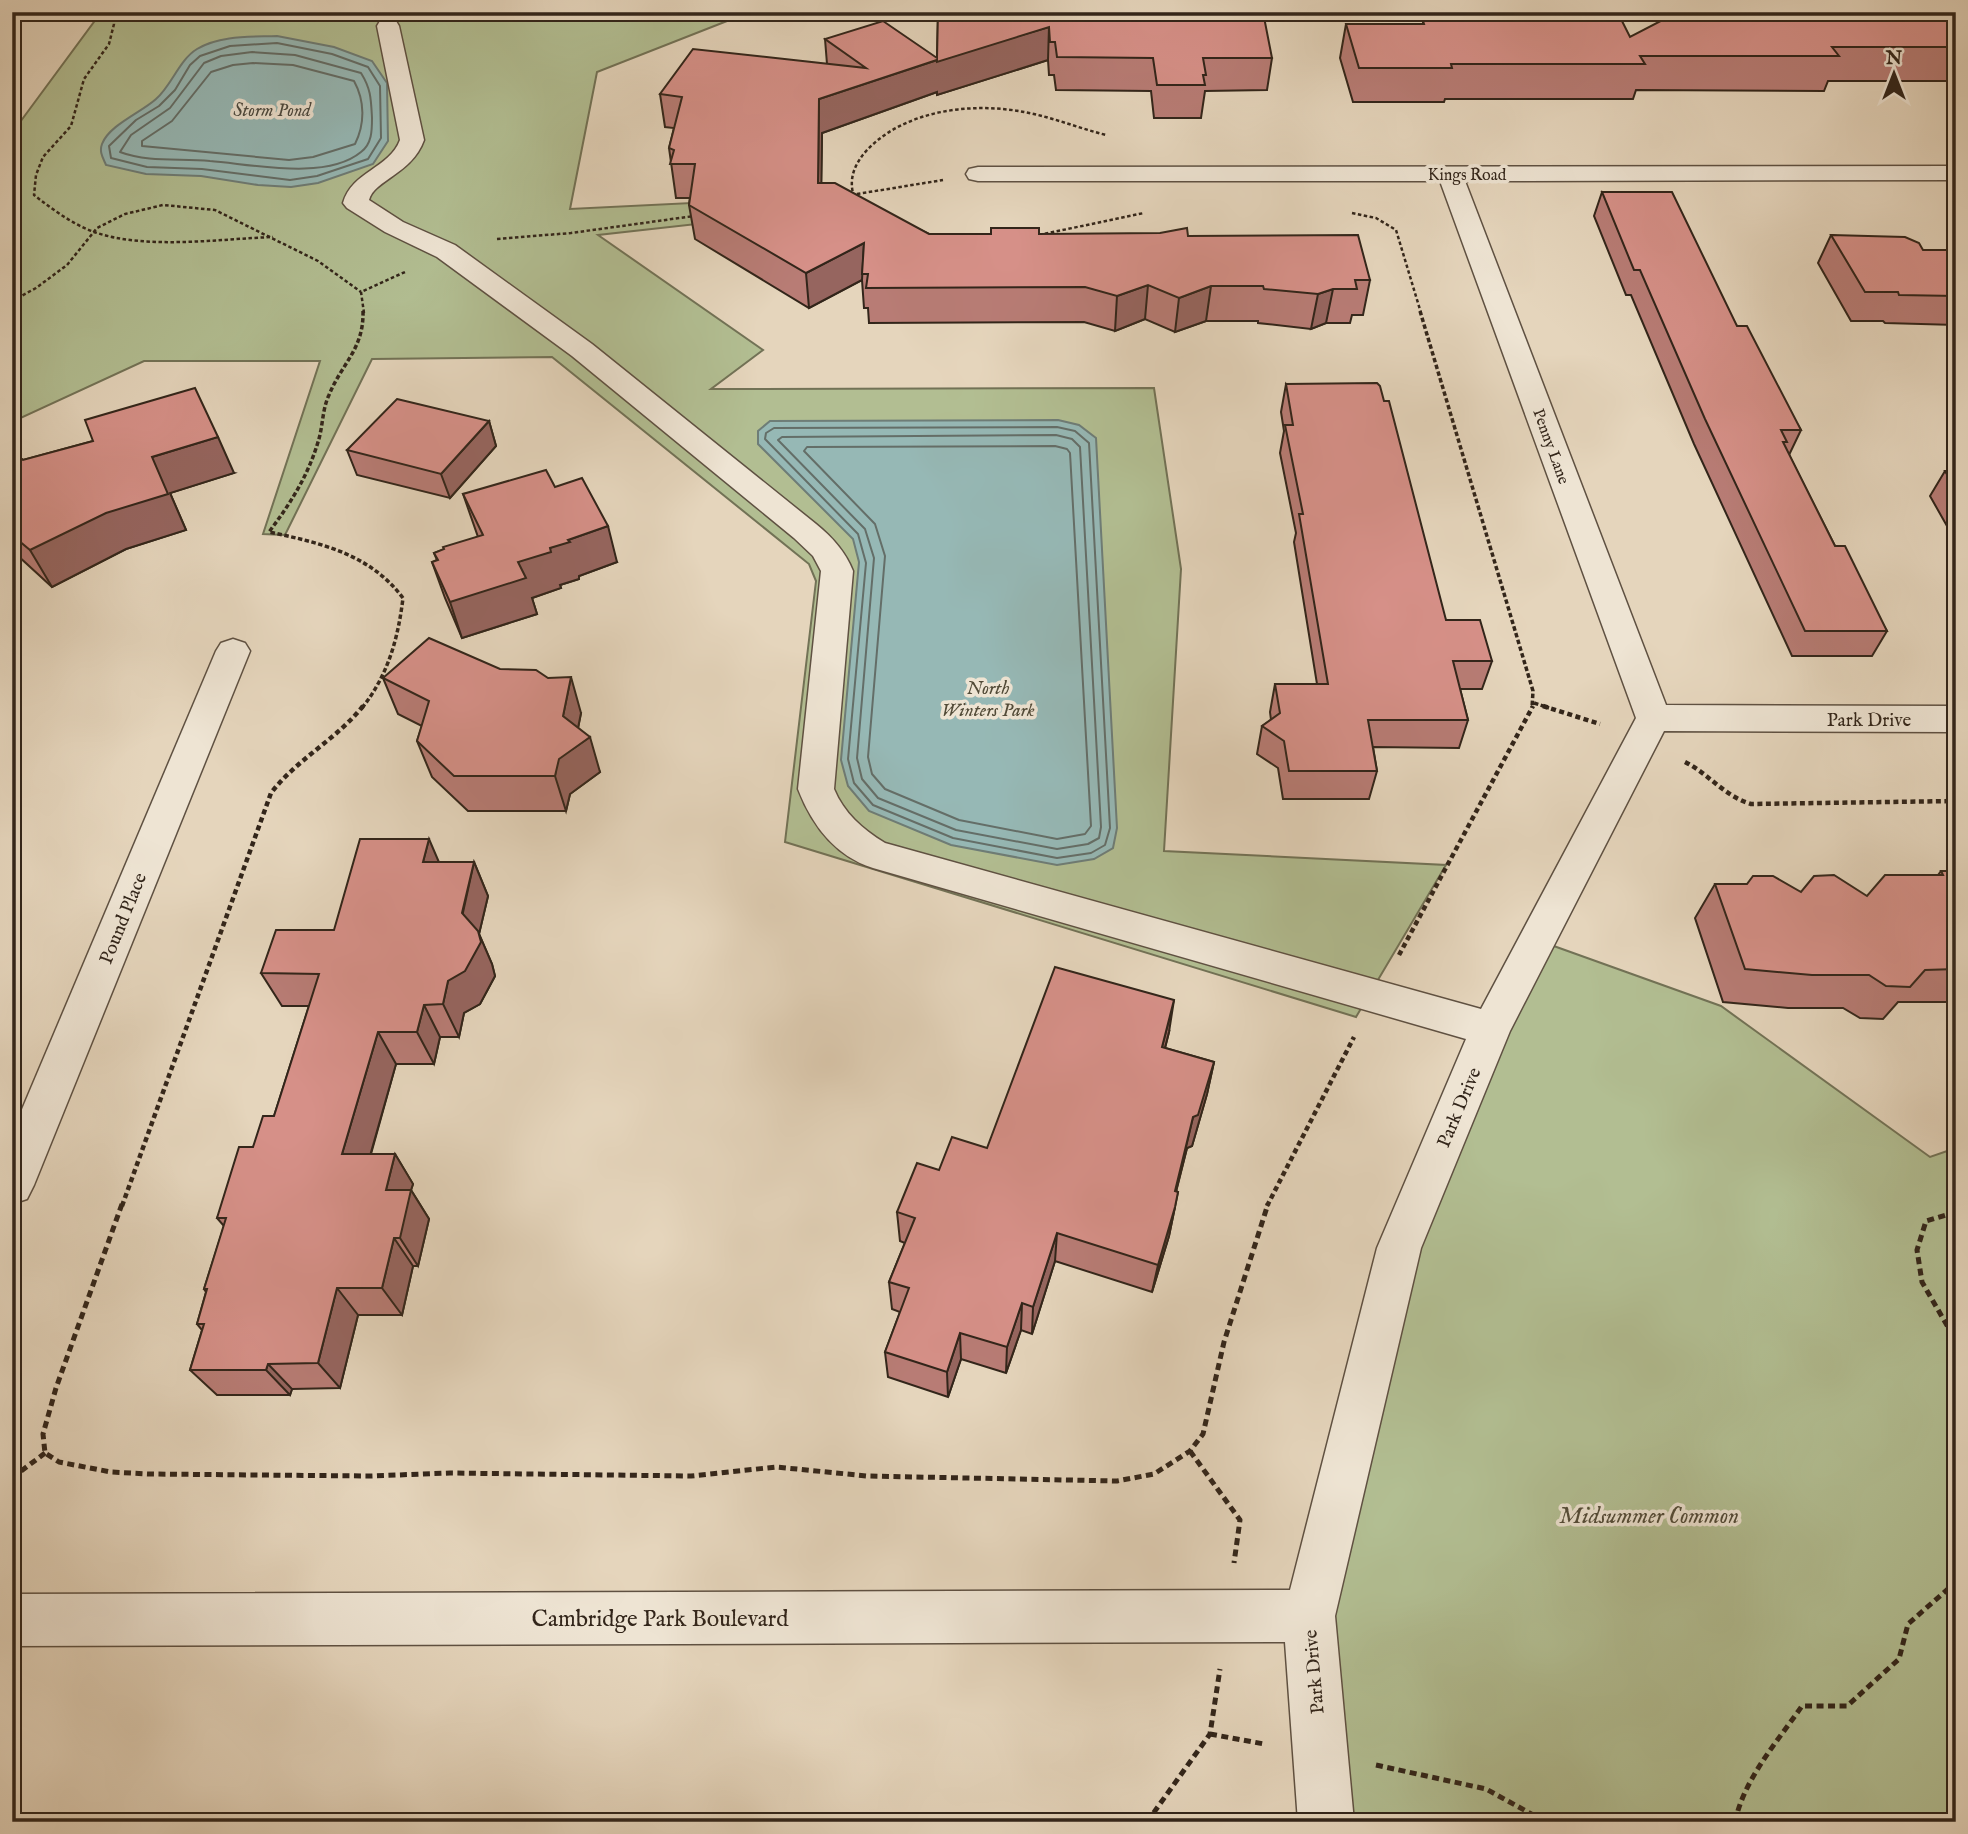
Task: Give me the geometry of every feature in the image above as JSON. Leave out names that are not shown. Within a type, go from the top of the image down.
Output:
[{"type":"street","points":[[388,26],[412,140],[410,153],[397,165],[362,187],[356,195],[356,203],[394,227],[446,251],[582,350],[805,531],[833,559],[837,571],[816,789],[822,807],[851,841],[873,854],[1491,1029]]},
{"type":"street","name":"Kings Road","points":[[978,174],[1956,173]]},
{"type":"street","name":"Penny Lane","points":[[1450,174],[1653,718]]},
{"type":"street","name":"Pound Place","points":[[12,1185],[233,651]]},
{"type":"street","name":"Park Drive","points":[[1326,1822],[1308,1616],[1399,1248],[1491,1029],[1653,718],[1956,719]]},
{"type":"street","name":"Cambridge Park Boulevard","points":[[12,1620],[1308,1616]]},
{"type":"path","points":[[112,12],[115,24],[110,45],[80,88],[78,107],[71,126],[51,145],[35,170],[34,195],[57,215],[111,236],[150,239],[272,237]]},
{"type":"path","points":[[860,204],[852,195],[853,167],[865,150],[892,130],[928,116],[976,109],[1020,111],[1117,137]]},
{"type":"path","points":[[841,197],[978,174]]},
{"type":"path","points":[[12,301],[36,288],[67,265],[107,222],[125,214],[163,205],[215,210],[272,237],[341,275],[361,292],[365,331],[358,351],[331,390],[319,439],[302,487],[269,531],[340,550],[375,567],[392,581],[403,598],[394,654],[369,702],[300,758],[271,793],[50,1407],[43,1434],[45,1453]]},
{"type":"path","points":[[1038,235],[1097,221],[1156,212]]},
{"type":"path","points":[[45,1453],[59,1462],[111,1472],[149,1474],[370,1476],[450,1473],[691,1476],[776,1467],[867,1476],[1117,1481],[1154,1474],[1190,1451],[1203,1434],[1224,1342],[1269,1200],[1529,717],[1534,703],[1533,691],[1396,230],[1375,216],[1346,213]]},
{"type":"path","points":[[361,292],[474,240],[571,233],[698,215]]},
{"type":"path","points":[[1534,703],[1594,721]]},
{"type":"path","points":[[1699,768],[1722,793],[1733,800],[1751,804],[1956,801]]},
{"type":"path","points":[[1956,1212],[1926,1221],[1917,1250],[1922,1282],[1956,1341]]},
{"type":"path","points":[[1190,1451],[1240,1520]]},
{"type":"path","points":[[12,1478],[45,1453]]},
{"type":"path","points":[[1735,1822],[1736,1810],[1802,1706],[1847,1706],[1899,1659],[1908,1624],[1956,1582]]},
{"type":"path","points":[[1147,1822],[1210,1734]]},
{"type":"path","points":[[1402,1769],[1486,1789],[1546,1822]]},
{"type":"green space","name":"North Winters Park","points":[[96,12],[750,12],[597,72],[570,209],[753,200],[760,217],[598,235],[763,350],[711,389],[1154,388],[1181,569],[1164,851],[1446,865],[1356,1017],[785,842],[816,581],[809,564],[552,357],[372,359],[285,535],[263,534],[320,361],[144,361],[12,422],[12,133],[99,15]]},
{"type":"green space","name":"Midsummer Common","points":[[1537,940],[1721,1006],[1930,1157],[1956,1148],[1956,1822],[1326,1822],[1309,1616],[1399,1248]]},
{"type":"water","name":"Storm Pond","points":[[277,36],[334,47],[372,61],[387,83],[388,141],[373,164],[318,183],[291,187],[201,176],[146,174],[106,165],[101,150],[106,137],[118,125],[156,99],[180,66],[197,49],[226,39]]},
{"type":"water","points":[[1058,420],[1079,425],[1096,438],[1117,828],[1113,848],[1094,859],[1057,865],[951,845],[869,811],[848,786],[841,760],[859,562],[853,539],[758,444],[758,431],[770,421]]},
{"type":"building","points":[[938,12],[1263,12],[1272,58],[1203,58],[1205,85],[1157,85],[1153,58],[1057,57],[1055,42],[1050,42],[1049,27],[819,99],[818,183],[835,183],[929,234],[991,234],[991,228],[1039,228],[1039,234],[1160,233],[1187,228],[1188,236],[1358,235],[1370,280],[1355,280],[1357,289],[1333,289],[1318,294],[1264,289],[1263,286],[1211,286],[1179,298],[1148,285],[1117,296],[1085,287],[866,288],[868,274],[862,274],[864,243],[806,273],[689,205],[695,164],[670,164],[674,150],[669,148],[682,97],[660,94],[693,49],[866,68],[825,39],[883,21],[937,58]]},
{"type":"building","points":[[1678,12],[1956,12],[1956,47],[1832,47],[1839,56],[1640,56],[1645,64],[1451,64],[1452,68],[1359,68],[1346,24],[1424,24],[1423,21],[1622,21],[1630,37]]},
{"type":"building","points":[[1602,192],[1672,192],[1737,326],[1747,326],[1801,430],[1781,430],[1787,442],[1783,442],[1835,546],[1845,546],[1887,631],[1805,631],[1705,419],[1640,270],[1634,270]]},
{"type":"building","points":[[1831,235],[1905,237],[1919,243],[1923,250],[1956,250],[1956,296],[1865,292]]},
{"type":"building","points":[[1377,383],[1384,401],[1389,401],[1446,620],[1480,620],[1492,661],[1453,661],[1468,720],[1368,720],[1377,771],[1289,771],[1284,741],[1262,726],[1280,713],[1275,684],[1328,684],[1299,514],[1303,514],[1285,425],[1293,425],[1286,384]]},
{"type":"building","points":[[195,388],[218,437],[152,457],[168,494],[106,513],[30,550],[12,535],[12,451],[23,460],[93,441],[85,420]]},
{"type":"building","points":[[397,399],[489,421],[441,474],[347,450]]},
{"type":"building","points":[[546,470],[555,487],[582,478],[608,526],[550,548],[551,552],[518,562],[526,578],[450,602],[432,562],[438,560],[434,553],[444,549],[443,547],[483,535],[463,494]]},
{"type":"building","points":[[1945,471],[1956,471],[1956,490]]},
{"type":"building","points":[[429,638],[500,669],[536,670],[548,678],[571,677],[563,716],[590,737],[559,759],[555,776],[454,776],[417,741],[429,701],[383,678]]},
{"type":"building","points":[[360,839],[429,839],[423,862],[474,862],[462,913],[478,931],[481,942],[465,971],[448,981],[443,1004],[424,1005],[417,1032],[378,1032],[342,1154],[395,1154],[386,1190],[411,1190],[400,1238],[394,1238],[382,1288],[337,1288],[318,1363],[268,1364],[266,1370],[190,1370],[204,1324],[197,1324],[207,1289],[204,1289],[226,1218],[217,1218],[239,1147],[253,1147],[263,1116],[274,1116],[319,974],[261,973],[276,930],[334,930]]},
{"type":"building","points":[[1941,871],[1956,871],[1956,969],[1925,970],[1910,987],[1886,986],[1869,975],[1812,975],[1745,969],[1715,884],[1747,884],[1753,876],[1773,876],[1801,892],[1814,876],[1834,875],[1867,896],[1885,875],[1943,875]]},
{"type":"building","points":[[1055,967],[1174,1000],[1162,1047],[1214,1062],[1198,1115],[1193,1117],[1175,1191],[1178,1192],[1175,1207],[1158,1265],[1057,1233],[1033,1307],[1022,1303],[1007,1347],[960,1333],[947,1372],[885,1352],[909,1288],[889,1282],[915,1218],[897,1212],[917,1163],[939,1170],[952,1137],[987,1148]]}]
